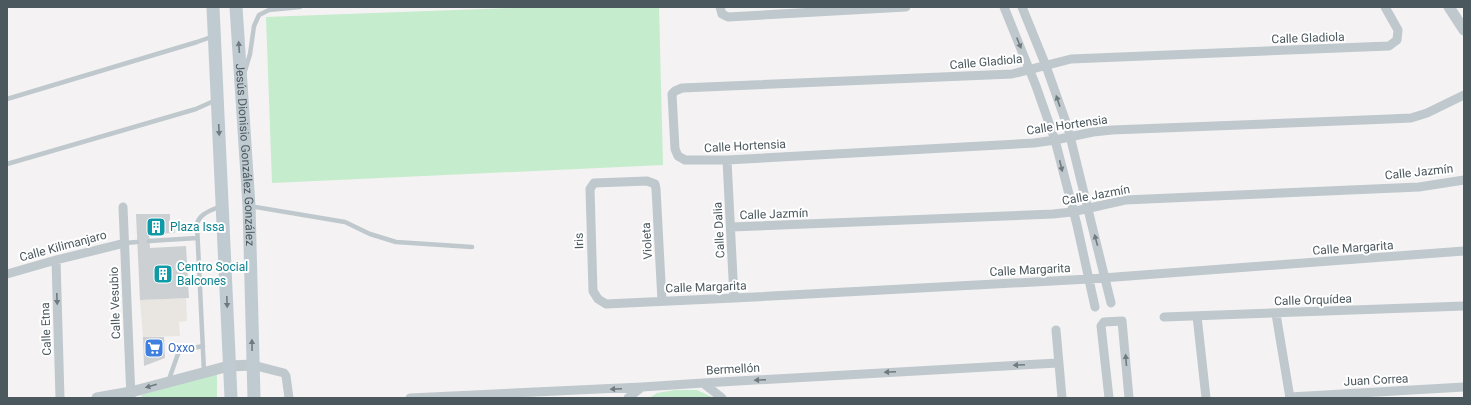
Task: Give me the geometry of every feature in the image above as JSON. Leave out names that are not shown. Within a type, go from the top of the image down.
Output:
[{"type":"main road","points":[[213,7],[231,398]]},
{"type":"main road","name":"Jesús Dionisio González González","points":[[236,7],[242,79],[249,206],[254,398]]},
{"type":"street","points":[[720,7],[722,14],[731,17],[906,7]]},
{"type":"street","points":[[1004,7],[1055,140],[1095,307]]},
{"type":"street","points":[[1022,7],[1046,66],[1069,136],[1106,278],[1111,303]]},
{"type":"street","name":"Calle Gladiola","points":[[675,149],[672,94],[682,88],[1012,74],[1071,59],[1389,46],[1395,43],[1399,35],[1398,30],[1385,7]]},
{"type":"street","points":[[1449,7],[1464,30]]},
{"type":"street","name":"Calle Hortensia","points":[[675,149],[678,156],[685,160],[728,160],[1034,143],[1112,130],[1411,118],[1427,113],[1464,95]]},
{"type":"street","name":"Calle Dalia","points":[[728,160],[734,298]]},
{"type":"street","name":"Calle Jazmín","points":[[731,227],[1054,214],[1072,212],[1125,200],[1419,187],[1464,180]]},
{"type":"street","name":"Violeta","points":[[594,183],[652,182],[656,189],[662,301]]},
{"type":"street","name":"Iris","points":[[594,183],[590,189],[593,291],[598,299]]},
{"type":"street","name":"Calle Vesubio","points":[[124,207],[131,395]]},
{"type":"street","name":"Calle Kilimanjaro","points":[[7,274],[125,243]]},
{"type":"street","name":"Calle Margarita","points":[[598,299],[606,304],[1089,279],[1464,251]]},
{"type":"street","name":"Calle Etna","points":[[56,260],[60,398]]},
{"type":"street","name":"Calle Orquídea","points":[[1164,317],[1464,306]]},
{"type":"street","points":[[1276,314],[1290,398]]},
{"type":"street","points":[[1197,316],[1206,398]]},
{"type":"street","points":[[1109,398],[1101,326],[1102,323],[1122,321],[1129,398]]},
{"type":"street","points":[[1056,330],[1062,398]]},
{"type":"street","name":"Bermellón","points":[[410,398],[642,388],[703,383],[1058,363]]},
{"type":"street","points":[[97,398],[131,395],[168,382],[204,372],[229,366],[253,365],[284,373],[286,376],[289,398]]},
{"type":"street","points":[[703,383],[722,398]]},
{"type":"street","name":"Juan Correa","points":[[1290,398],[1464,387]]},
{"type":"street","points":[[628,398],[642,388]]},
{"type":"lane","points":[[242,79],[247,68],[254,26],[259,15],[269,10],[300,7]]},
{"type":"lane","points":[[7,99],[214,36]]},
{"type":"lane","points":[[7,164],[196,109],[217,99]]},
{"type":"lane","points":[[204,372],[197,225],[198,219],[202,215],[222,205]]},
{"type":"lane","points":[[249,206],[345,222],[370,234],[396,242],[472,247]]},
{"type":"lane","points":[[149,241],[197,238]]},
{"type":"lane","points":[[125,243],[137,242]]},
{"type":"lane","points":[[168,382],[179,351],[203,346]]},
{"type":"shaded area","points":[[186,298],[187,321],[179,322],[180,336],[143,337],[140,300]]},
{"type":"green space","points":[[539,7],[659,7],[663,165],[272,183],[266,17]]},
{"type":"green space","points":[[217,373],[217,398],[142,398],[141,395]]},
{"type":"green space","points":[[675,390],[697,390],[714,398],[649,398],[657,393]]},
{"type":"building","name":"Centro Social Balcones","points":[[136,214],[170,214],[170,222],[174,222],[175,233],[149,234],[150,248],[186,246],[189,298],[140,300]]},
{"type":"building","name":"Oxxo","points":[[143,337],[164,337],[165,358],[144,366]]},
{"type":"place","name":"Plaza Issa","points":[[156,227]]},
{"type":"place","name":"Centro Social Balcones","points":[[163,274]]},
{"type":"place","name":"Oxxo","points":[[154,348]]}]
